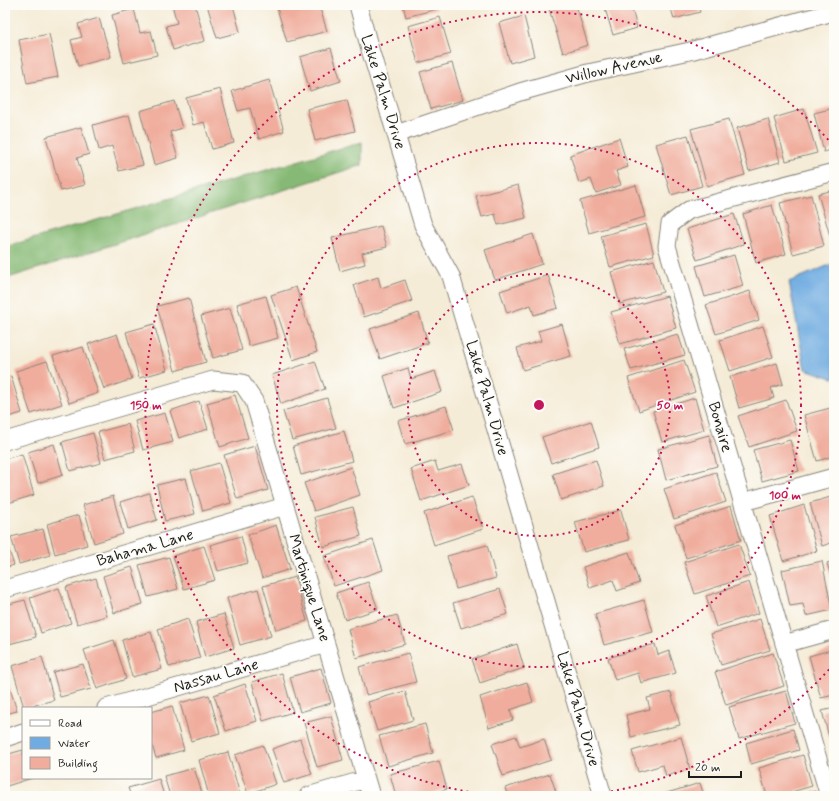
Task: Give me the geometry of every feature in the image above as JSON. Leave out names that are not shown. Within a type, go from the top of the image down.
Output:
[{"type":"street","name":"Lake Palm Drive","points":[[358,5],[422,225],[451,276],[603,796]]},
{"type":"street","name":"Willow Avenue","points":[[396,134],[520,92],[588,72],[690,51],[834,12]]},
{"type":"street","name":"Bonaire","points":[[830,787],[784,644],[667,246],[670,224],[689,210],[834,172]]},
{"type":"street","name":"Martinique Lane","points":[[5,441],[213,380],[242,383],[254,401],[371,796]]},
{"type":"street","points":[[743,502],[834,477]]},
{"type":"street","name":"Bahama Lane","points":[[5,589],[285,506]]},
{"type":"street","points":[[784,644],[834,630]]},
{"type":"street","name":"Nassau Lane","points":[[109,707],[326,644]]},
{"type":"street","points":[[5,738],[22,732]]},
{"type":"street","points":[[308,796],[366,779]]},
{"type":"green space","points":[[362,142],[362,165],[5,279],[5,247]]},
{"type":"water","points":[[834,263],[834,378],[832,378],[805,369],[789,282]]},
{"type":"building","points":[[172,5],[195,5],[205,41],[173,50],[166,26],[177,23]]},
{"type":"building","points":[[207,5],[233,5],[240,32],[217,38]]},
{"type":"building","points":[[288,5],[319,5],[327,31],[287,42],[277,8]]},
{"type":"building","points":[[403,5],[436,5],[437,9],[406,17]]},
{"type":"building","points":[[563,5],[576,5],[588,45],[563,53],[549,9]]},
{"type":"building","points":[[604,5],[631,5],[637,28],[613,35]]},
{"type":"building","points":[[670,5],[698,5],[700,12],[674,19]]},
{"type":"building","points":[[134,9],[140,33],[151,31],[157,55],[124,63],[112,15]]},
{"type":"building","points":[[524,16],[534,56],[510,63],[499,23]]},
{"type":"building","points":[[440,17],[451,54],[418,63],[408,26]]},
{"type":"building","points":[[99,18],[111,57],[78,66],[71,40],[82,37],[78,24]]},
{"type":"building","points":[[49,34],[58,77],[27,83],[19,40]]},
{"type":"building","points":[[331,48],[341,81],[310,91],[300,57]]},
{"type":"building","points":[[452,63],[463,100],[431,109],[420,72]]},
{"type":"building","points":[[269,80],[284,131],[259,139],[250,108],[238,111],[232,91]]},
{"type":"building","points":[[220,89],[234,143],[212,149],[204,122],[193,125],[186,98]]},
{"type":"building","points":[[347,100],[355,131],[315,141],[307,109]]},
{"type":"building","points":[[174,101],[182,128],[170,132],[178,158],[154,165],[140,111]]},
{"type":"building","points":[[834,108],[834,149],[824,152],[814,113]]},
{"type":"building","points":[[804,109],[817,153],[786,161],[774,118]]},
{"type":"building","points":[[129,115],[143,165],[119,171],[112,146],[99,150],[93,125]]},
{"type":"building","points":[[729,119],[745,175],[707,186],[691,129]]},
{"type":"building","points":[[768,119],[780,162],[749,171],[737,128]]},
{"type":"building","points":[[81,127],[89,154],[77,158],[85,185],[61,191],[46,137]]},
{"type":"building","points":[[688,135],[702,186],[671,195],[656,144]]},
{"type":"building","points":[[619,138],[628,167],[616,171],[621,185],[596,193],[591,179],[579,183],[570,155]]},
{"type":"building","points":[[518,185],[526,218],[498,225],[495,214],[482,217],[476,196]]},
{"type":"building","points":[[636,185],[645,217],[589,233],[580,201]]},
{"type":"building","points":[[834,190],[834,243],[832,243],[818,194]]},
{"type":"building","points":[[811,195],[824,246],[793,254],[780,203]]},
{"type":"building","points":[[772,205],[786,254],[756,263],[743,214]]},
{"type":"building","points":[[734,214],[744,244],[697,260],[687,229]]},
{"type":"building","points":[[646,224],[654,255],[610,267],[601,236]]},
{"type":"building","points":[[381,226],[387,247],[362,253],[365,264],[340,271],[332,238]]},
{"type":"building","points":[[533,234],[542,264],[495,280],[485,250]]},
{"type":"building","points":[[734,255],[743,286],[705,297],[696,266]]},
{"type":"building","points":[[654,260],[663,292],[620,304],[611,272]]},
{"type":"building","points":[[548,275],[558,308],[534,315],[531,305],[507,313],[500,291]]},
{"type":"building","points":[[378,277],[381,288],[405,280],[412,301],[364,317],[354,285]]},
{"type":"building","points":[[296,287],[317,352],[293,360],[271,295]]},
{"type":"building","points":[[750,291],[759,320],[716,334],[706,305]]},
{"type":"building","points":[[266,296],[278,338],[249,346],[237,304]]},
{"type":"building","points":[[667,296],[676,328],[620,344],[611,312]]},
{"type":"building","points":[[189,298],[206,362],[175,371],[157,306]]},
{"type":"building","points":[[230,308],[242,350],[213,358],[201,316]]},
{"type":"building","points":[[419,313],[428,343],[380,359],[370,329]]},
{"type":"building","points":[[154,324],[167,370],[139,378],[126,332]]},
{"type":"building","points":[[562,324],[571,356],[523,370],[517,348],[541,341],[538,331]]},
{"type":"building","points":[[763,326],[773,357],[730,371],[720,340]]},
{"type":"building","points":[[117,334],[132,379],[104,389],[88,344]]},
{"type":"building","points":[[678,334],[685,355],[631,370],[624,349]]},
{"type":"building","points":[[83,347],[98,393],[69,403],[53,356]]},
{"type":"building","points":[[684,360],[695,392],[639,411],[628,378]]},
{"type":"building","points":[[47,361],[62,404],[31,414],[16,371]]},
{"type":"building","points":[[315,361],[325,389],[281,404],[272,375]]},
{"type":"building","points":[[777,363],[783,384],[771,388],[774,398],[739,408],[730,377]]},
{"type":"building","points":[[408,368],[411,379],[435,371],[442,392],[394,408],[384,376]]},
{"type":"building","points":[[11,376],[22,413],[5,418],[5,378]]},
{"type":"building","points":[[235,395],[248,438],[220,447],[207,403]]},
{"type":"building","points":[[327,398],[336,428],[292,440],[283,411]]},
{"type":"building","points":[[695,398],[704,430],[662,442],[653,411]]},
{"type":"building","points":[[786,400],[797,431],[749,447],[738,416]]},
{"type":"building","points":[[199,401],[208,429],[179,438],[170,411]]},
{"type":"building","points":[[446,406],[454,430],[405,444],[398,421]]},
{"type":"building","points":[[834,407],[834,456],[817,461],[804,415]]},
{"type":"building","points":[[165,413],[173,442],[143,450],[135,421]]},
{"type":"building","points":[[591,421],[599,447],[551,463],[542,437]]},
{"type":"building","points":[[128,424],[135,451],[105,459],[98,432]]},
{"type":"building","points":[[344,431],[352,461],[301,475],[293,446]]},
{"type":"building","points":[[93,433],[101,463],[70,471],[62,442]]},
{"type":"building","points":[[709,435],[717,466],[666,480],[658,449]]},
{"type":"building","points":[[790,440],[799,471],[762,481],[753,450]]},
{"type":"building","points":[[54,444],[63,475],[38,483],[28,452]]},
{"type":"building","points":[[255,446],[268,490],[237,499],[224,455]]},
{"type":"building","points":[[22,454],[34,495],[5,504],[5,459]]},
{"type":"building","points":[[596,460],[604,486],[561,500],[553,474]]},
{"type":"building","points":[[435,461],[438,471],[462,464],[469,485],[421,501],[411,469]]},
{"type":"building","points":[[219,463],[231,503],[203,511],[191,471]]},
{"type":"building","points":[[351,467],[360,495],[314,511],[304,483]]},
{"type":"building","points":[[716,472],[726,502],[674,519],[664,489]]},
{"type":"building","points":[[186,478],[195,514],[165,521],[157,485]]},
{"type":"building","points":[[149,493],[157,520],[128,529],[120,502]]},
{"type":"building","points":[[113,496],[123,534],[94,543],[83,505]]},
{"type":"building","points":[[834,496],[834,542],[822,546],[810,503]]},
{"type":"building","points":[[472,497],[483,529],[434,545],[424,513]]},
{"type":"building","points":[[804,505],[817,551],[783,561],[770,516]]},
{"type":"building","points":[[731,506],[741,540],[686,558],[675,525]]},
{"type":"building","points":[[353,507],[361,536],[323,547],[315,517]]},
{"type":"building","points":[[621,510],[629,540],[584,552],[575,522]]},
{"type":"building","points":[[79,515],[87,545],[55,554],[47,524]]},
{"type":"building","points":[[276,525],[290,569],[262,578],[248,535]]},
{"type":"building","points":[[43,529],[50,555],[19,564],[11,537]]},
{"type":"building","points":[[241,536],[248,563],[218,571],[210,545]]},
{"type":"building","points":[[5,539],[14,565],[5,568]]},
{"type":"building","points":[[373,540],[383,570],[334,586],[324,556]]},
{"type":"building","points":[[739,544],[750,576],[695,594],[684,562]]},
{"type":"building","points":[[487,545],[496,578],[456,589],[447,556]]},
{"type":"building","points":[[204,546],[215,580],[184,589],[173,556]]},
{"type":"building","points":[[629,552],[639,583],[617,591],[613,580],[590,588],[583,567]]},
{"type":"building","points":[[169,557],[178,589],[148,597],[139,565]]},
{"type":"building","points":[[822,561],[832,610],[806,616],[803,604],[790,606],[782,570]]},
{"type":"building","points":[[834,561],[834,586],[827,563]]},
{"type":"building","points":[[132,567],[143,604],[114,613],[103,576]]},
{"type":"building","points":[[295,577],[307,621],[276,630],[263,586]]},
{"type":"building","points":[[96,578],[107,616],[77,624],[66,587]]},
{"type":"building","points":[[368,582],[378,609],[345,620],[336,593]]},
{"type":"building","points":[[749,582],[759,613],[716,627],[706,596]]},
{"type":"building","points":[[59,588],[71,623],[41,633],[30,598]]},
{"type":"building","points":[[258,589],[271,636],[240,645],[227,598]]},
{"type":"building","points":[[500,589],[508,614],[461,628],[453,603]]},
{"type":"building","points":[[25,600],[36,637],[5,645],[5,605]]},
{"type":"building","points":[[644,600],[653,632],[604,645],[595,614]]},
{"type":"building","points":[[224,614],[234,648],[205,657],[196,622]]},
{"type":"building","points":[[397,615],[405,644],[356,658],[348,629]]},
{"type":"building","points":[[188,619],[200,658],[169,667],[158,629]]},
{"type":"building","points":[[760,619],[770,650],[721,665],[711,634]]},
{"type":"building","points":[[151,632],[162,669],[132,677],[122,640]]},
{"type":"building","points":[[114,640],[126,679],[97,689],[84,650]]},
{"type":"building","points":[[517,644],[524,668],[480,683],[472,659]]},
{"type":"building","points":[[655,644],[658,655],[669,651],[676,673],[641,683],[638,673],[615,680],[608,658]]},
{"type":"building","points":[[834,649],[834,695],[821,698],[809,656]]},
{"type":"building","points":[[408,653],[416,682],[366,695],[359,667]]},
{"type":"building","points":[[773,653],[784,686],[726,705],[715,672]]},
{"type":"building","points":[[42,657],[54,700],[24,707],[12,666]]},
{"type":"building","points":[[83,664],[91,689],[60,697],[53,672]]},
{"type":"building","points":[[321,668],[331,703],[300,712],[290,677]]},
{"type":"building","points":[[5,672],[17,711],[5,714]]},
{"type":"building","points":[[282,673],[293,712],[263,721],[252,682]]},
{"type":"building","points":[[527,682],[533,702],[510,710],[513,720],[489,728],[480,697]]},
{"type":"building","points":[[245,684],[257,721],[226,731],[214,695]]},
{"type":"building","points":[[405,691],[413,720],[377,731],[368,702]]},
{"type":"building","points":[[786,691],[795,723],[739,739],[729,707]]},
{"type":"building","points":[[671,692],[680,725],[631,737],[626,715],[650,709],[647,698]]},
{"type":"building","points":[[209,695],[220,733],[191,741],[180,703]]},
{"type":"building","points":[[172,706],[184,750],[156,758],[152,745],[152,712]]},
{"type":"building","points":[[834,708],[834,748],[832,748],[822,711]]},
{"type":"building","points":[[331,716],[343,760],[317,767],[304,723]]},
{"type":"building","points":[[425,724],[433,753],[388,766],[379,736]]},
{"type":"building","points":[[793,729],[799,750],[751,764],[746,743]]},
{"type":"building","points":[[516,736],[520,747],[544,739],[551,760],[503,776],[492,744]]},
{"type":"building","points":[[681,737],[690,769],[666,776],[663,765],[638,772],[632,751]]},
{"type":"building","points":[[300,739],[312,774],[284,783],[272,749]]},
{"type":"building","points":[[263,745],[276,784],[248,794],[235,755]]},
{"type":"building","points":[[22,750],[22,779],[29,779],[7,786],[5,778],[5,755]]},
{"type":"building","points":[[228,752],[240,795],[209,796],[199,760]]},
{"type":"building","points":[[803,755],[812,786],[778,796],[767,796],[759,768]]},
{"type":"building","points":[[439,761],[447,789],[424,796],[396,796],[390,774]]},
{"type":"building","points":[[194,768],[203,796],[170,796],[164,776]]},
{"type":"building","points":[[550,774],[557,795],[508,796],[505,788]]},
{"type":"building","points":[[159,779],[164,796],[131,796],[128,788]]},
{"type":"building","points":[[700,783],[704,796],[657,796]]},
{"type":"building","points":[[815,791],[816,796],[800,796]]}]
